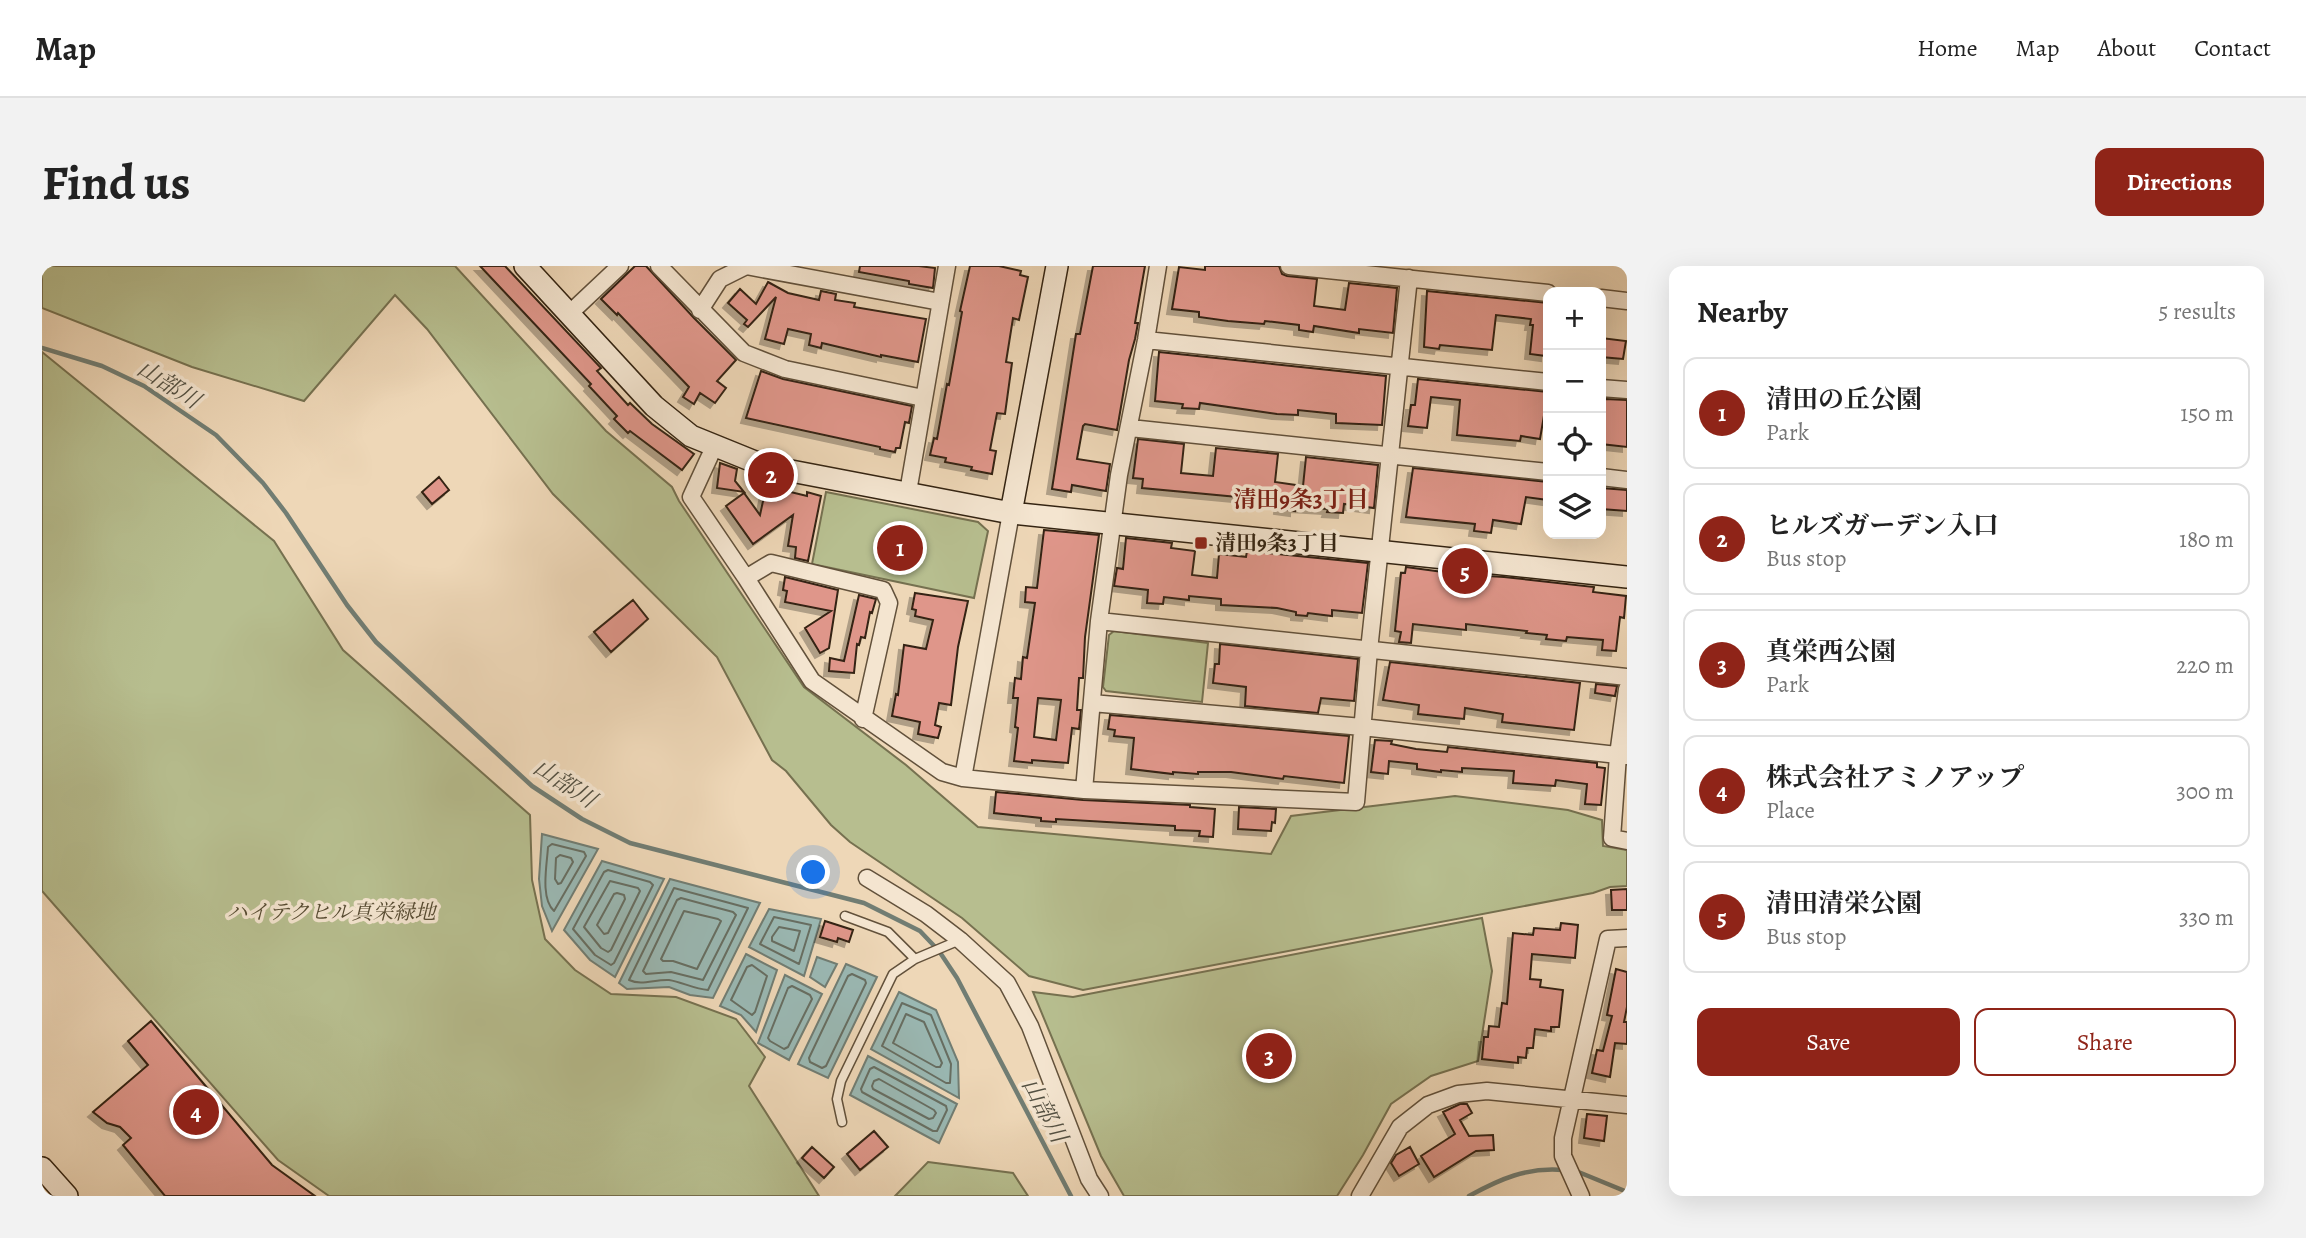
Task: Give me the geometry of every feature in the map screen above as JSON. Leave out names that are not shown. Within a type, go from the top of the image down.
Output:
[{"type":"street","points":[[525,266],[654,406],[691,436],[765,466],[1011,513],[1627,577]]},
{"type":"street","points":[[569,314],[620,266]]},
{"type":"street","points":[[659,266],[744,353],[759,361],[923,398]]},
{"type":"street","points":[[700,310],[720,279],[746,266],[940,302]]},
{"type":"street","points":[[908,492],[947,266]]},
{"type":"street","points":[[962,778],[1057,266]]},
{"type":"street","points":[[1084,789],[1099,621],[1112,523],[1158,266]]},
{"type":"street","points":[[1289,266],[1543,292]]},
{"type":"street","points":[[714,447],[691,497],[812,681],[942,772],[962,778],[1084,789],[1356,802],[1369,650],[1409,278]]},
{"type":"street","points":[[1606,299],[1627,301]]},
{"type":"street","points":[[1146,340],[1543,381]]},
{"type":"street","points":[[1606,388],[1627,390]]},
{"type":"street","points":[[1130,428],[1543,471]]},
{"type":"street","points":[[1606,478],[1627,480]]},
{"type":"street","points":[[746,578],[771,563],[883,590],[889,603],[863,719]]},
{"type":"street","points":[[1099,621],[1627,677]]},
{"type":"street","points":[[1627,689],[1612,838],[1627,841]]},
{"type":"street","points":[[1092,703],[1362,727],[1622,756]]},
{"type":"street","points":[[867,878],[926,914],[1007,983],[1030,1026],[1089,1179],[1100,1196]]},
{"type":"street","points":[[1579,1192],[1563,1156],[1563,1138],[1608,939],[1627,938]]},
{"type":"street","points":[[1360,1196],[1400,1127],[1428,1105],[1458,1094],[1487,1091],[1627,1105]]},
{"type":"street","points":[[42,1168],[67,1196]]},
{"type":"lane","points":[[845,916],[888,932],[918,958]]},
{"type":"lane","points":[[842,1122],[837,1099],[841,1081],[893,974],[918,958],[956,942]]},
{"type":"green space","points":[[42,266],[455,266],[606,431],[672,487],[804,687],[906,765],[978,827],[1271,854],[1291,816],[1455,796],[1568,810],[1602,820],[1603,846],[1627,850],[1627,886],[1610,887],[1593,893],[1083,990],[1029,976],[962,918],[850,842],[831,825],[786,771],[772,760],[717,657],[553,494],[427,329],[395,295],[304,401],[192,367],[42,308]]},
{"type":"green space","name":"ハイテクヒル真栄緑地","points":[[42,352],[274,541],[343,650],[530,815],[532,880],[545,939],[575,970],[611,994],[676,997],[736,1019],[765,1057],[749,1086],[819,1196],[329,1196],[278,1160],[42,891]]},
{"type":"green space","points":[[826,492],[978,522],[988,531],[974,598],[812,564]]},
{"type":"green space","points":[[1114,631],[1208,643],[1202,702],[1106,691],[1103,687],[1109,635]]},
{"type":"green space","points":[[1482,918],[1492,971],[1478,1061],[1431,1076],[1391,1104],[1337,1196],[1124,1196],[1101,1156],[1033,992],[1073,997]]},
{"type":"green space","points":[[928,1162],[1013,1173],[1028,1196],[895,1196]]},
{"type":"water","points":[[542,834],[598,849],[552,931],[542,906],[539,879]]},
{"type":"water","points":[[602,861],[664,879],[615,977],[590,960],[564,930]]},
{"type":"water","points":[[670,879],[760,903],[713,998],[690,995],[669,987],[627,989],[619,983]]},
{"type":"water","points":[[769,909],[821,919],[804,976],[749,947]]},
{"type":"water","points":[[746,954],[777,970],[756,1032],[741,1015],[720,1006]]},
{"type":"water","points":[[817,957],[837,964],[825,987],[810,977]]},
{"type":"water","points":[[846,964],[877,977],[828,1078],[798,1064]]},
{"type":"water","points":[[785,975],[822,994],[789,1060],[758,1043]]},
{"type":"water","points":[[899,992],[936,1010],[958,1062],[959,1098],[871,1049]]},
{"type":"water","points":[[868,1056],[957,1104],[939,1143],[850,1095]]},
{"type":"building","points":[[480,266],[505,266],[601,368],[597,371],[628,405],[630,403],[652,424],[694,454],[682,470],[630,431],[628,433],[614,419],[617,416],[589,386],[591,384]]},
{"type":"building","points":[[635,266],[646,266],[736,360],[717,381],[726,388],[715,403],[700,393],[694,404],[683,397],[689,387],[618,313],[617,315],[601,299]]},
{"type":"building","points":[[860,266],[935,268],[933,288],[859,272]]},
{"type":"building","points":[[970,266],[999,266],[1021,271],[1020,275],[1028,277],[1019,320],[1013,318],[1006,362],[1012,363],[1005,414],[997,413],[990,450],[996,451],[992,474],[971,470],[972,467],[945,462],[946,458],[930,455],[934,438],[937,439],[947,384],[949,385]]},
{"type":"building","points":[[1093,266],[1145,266],[1135,323],[1138,323],[1117,430],[1085,424],[1077,459],[1110,464],[1106,491],[1072,485],[1071,492],[1052,489],[1076,334],[1080,334]]},
{"type":"building","points":[[1205,266],[1279,266],[1282,274],[1287,276],[1317,279],[1314,306],[1345,310],[1349,283],[1397,288],[1393,333],[1359,329],[1359,333],[1314,326],[1313,332],[1299,330],[1299,325],[1228,321],[1199,317],[1199,312],[1172,309],[1179,267],[1205,270]]},
{"type":"building","points":[[768,282],[788,293],[819,300],[821,291],[836,294],[835,300],[855,303],[854,307],[926,319],[918,362],[881,357],[822,343],[821,348],[809,345],[811,334],[788,329],[784,344],[765,339],[776,297],[748,327],[744,324],[747,320],[728,303],[740,289],[756,304]]},
{"type":"building","points":[[1427,291],[1543,303],[1543,356],[1530,354],[1533,325],[1530,325],[1531,319],[1496,315],[1492,350],[1440,345],[1439,349],[1424,347]]},
{"type":"building","points":[[1606,339],[1626,341],[1623,359],[1606,357]]},
{"type":"building","points":[[1159,352],[1386,376],[1382,425],[1336,423],[1336,414],[1298,410],[1298,415],[1277,414],[1200,403],[1199,409],[1182,408],[1183,404],[1155,401]]},
{"type":"building","points":[[761,371],[783,379],[912,406],[909,423],[905,422],[900,448],[896,448],[895,452],[746,418]]},
{"type":"building","points":[[1418,379],[1543,392],[1540,439],[1521,436],[1520,441],[1457,435],[1460,400],[1431,397],[1427,428],[1408,426],[1411,405],[1415,405]]},
{"type":"building","points":[[1606,399],[1627,400],[1627,447],[1606,445]]},
{"type":"building","points":[[1138,439],[1184,444],[1181,473],[1213,476],[1216,448],[1278,454],[1275,482],[1303,486],[1306,457],[1378,465],[1374,508],[1344,504],[1343,513],[1327,512],[1328,509],[1295,507],[1295,511],[1279,509],[1280,501],[1142,488],[1143,479],[1133,478]]},
{"type":"building","points":[[720,463],[737,469],[735,481],[744,492],[717,488]]},
{"type":"building","points":[[1413,468],[1543,481],[1543,499],[1526,497],[1521,524],[1493,520],[1491,533],[1474,531],[1475,524],[1406,517]]},
{"type":"building","points":[[439,477],[449,490],[432,504],[422,492]]},
{"type":"building","points":[[774,488],[807,496],[807,492],[821,496],[808,561],[795,558],[796,547],[788,546],[793,515],[753,544],[726,506],[744,493],[760,515],[765,492],[773,494]]},
{"type":"building","points":[[1606,488],[1627,490],[1627,511],[1606,509]]},
{"type":"building","points":[[1044,530],[1099,535],[1085,637],[1083,678],[1079,678],[1079,729],[1072,728],[1068,763],[1014,761],[1018,728],[1015,727],[1018,698],[1013,698],[1015,678],[1021,679],[1023,657],[1027,658],[1035,603],[1025,602],[1026,587],[1037,588]],"holes":[[[1038,698],[1061,700],[1056,740],[1034,737]]]},
{"type":"building","points":[[1126,538],[1172,543],[1171,548],[1195,551],[1192,575],[1217,578],[1219,554],[1246,557],[1247,551],[1368,563],[1362,613],[1332,610],[1332,616],[1308,613],[1307,616],[1296,615],[1296,612],[1277,608],[1221,605],[1221,599],[1189,596],[1189,600],[1164,597],[1163,604],[1147,603],[1148,590],[1114,586],[1117,568],[1123,569]]},
{"type":"building","points":[[1406,567],[1487,578],[1504,577],[1594,587],[1593,592],[1626,596],[1624,618],[1620,617],[1616,651],[1602,650],[1603,640],[1567,637],[1566,641],[1546,639],[1547,635],[1526,633],[1527,631],[1466,624],[1466,630],[1413,624],[1411,643],[1399,642],[1401,632],[1395,631],[1401,573],[1405,573]]},
{"type":"building","points":[[785,577],[838,590],[829,648],[820,653],[805,628],[831,611],[785,602]]},
{"type":"building","points":[[915,593],[968,601],[958,647],[951,705],[939,703],[935,725],[941,727],[938,738],[918,734],[920,722],[892,716],[896,694],[898,695],[904,645],[926,649],[933,620],[915,616],[916,610],[912,609]]},
{"type":"building","points":[[859,595],[876,599],[872,613],[870,612],[865,638],[861,637],[859,645],[857,644],[854,673],[829,671],[830,658],[844,661]]},
{"type":"building","points":[[633,600],[648,619],[611,652],[594,632]]},
{"type":"building","points":[[1220,644],[1358,659],[1354,701],[1321,698],[1318,713],[1245,706],[1246,687],[1213,683],[1215,664],[1219,664]]},
{"type":"building","points":[[1390,662],[1580,683],[1574,730],[1502,722],[1503,714],[1465,708],[1464,719],[1418,714],[1419,705],[1383,700]]},
{"type":"building","points":[[1596,684],[1617,686],[1615,696],[1595,693]]},
{"type":"building","points":[[1110,715],[1349,736],[1344,783],[1231,772],[1173,774],[1131,769],[1134,738],[1114,736],[1115,730],[1108,729]]},
{"type":"building","points":[[1375,740],[1392,741],[1391,744],[1416,749],[1447,752],[1448,747],[1597,763],[1597,767],[1605,768],[1601,805],[1585,804],[1587,784],[1556,780],[1555,786],[1513,783],[1514,771],[1462,768],[1462,772],[1441,772],[1417,769],[1417,764],[1389,761],[1388,774],[1371,772]]},
{"type":"building","points":[[996,792],[1215,809],[1213,837],[1199,836],[1200,831],[1175,830],[1175,826],[1056,819],[1056,822],[1041,821],[1041,818],[994,813]]},
{"type":"building","points":[[1239,807],[1276,809],[1275,823],[1272,822],[1271,831],[1238,829]]},
{"type":"building","points":[[1627,889],[1627,910],[1612,910],[1611,890]]},
{"type":"building","points":[[825,921],[853,930],[849,942],[820,937]]},
{"type":"building","points":[[1561,923],[1578,925],[1575,958],[1532,954],[1530,979],[1541,980],[1540,987],[1563,990],[1559,1027],[1551,1027],[1551,1031],[1535,1029],[1533,1048],[1527,1048],[1526,1058],[1518,1057],[1518,1063],[1482,1059],[1484,1037],[1488,1037],[1489,1026],[1499,1027],[1502,1003],[1507,1004],[1513,933],[1533,935],[1534,928],[1560,930]]},
{"type":"building","points":[[1616,969],[1627,972],[1624,1022],[1627,1022],[1627,1044],[1615,1043],[1610,1077],[1592,1073],[1597,1050],[1603,1051],[1612,1016],[1607,1015]]},
{"type":"building","points":[[151,1021],[272,1165],[315,1196],[165,1196],[123,1145],[131,1138],[120,1127],[107,1123],[93,1112],[148,1065],[128,1041]]},
{"type":"building","points":[[1460,1104],[1467,1104],[1472,1113],[1460,1120],[1469,1136],[1493,1135],[1494,1150],[1476,1151],[1434,1177],[1421,1156],[1455,1134],[1443,1112]]},
{"type":"building","points":[[1587,1114],[1607,1116],[1604,1141],[1584,1138]]},
{"type":"building","points":[[874,1131],[888,1147],[860,1170],[847,1154]]},
{"type":"building","points":[[812,1147],[834,1167],[824,1178],[802,1158]]},
{"type":"building","points":[[1410,1147],[1419,1164],[1399,1176],[1391,1163],[1396,1155]]},
{"type":"waterway","name":"山部川","points":[[42,348],[102,366],[144,386],[216,435],[263,483],[347,605],[376,642],[532,786],[582,819],[630,843],[864,903],[920,931],[939,951],[957,978],[1071,1196]]},
{"type":"waterway","name":"山部川","points":[[1469,1196],[1514,1175],[1537,1170],[1563,1170]]},
{"type":"waterway","name":"山部川","points":[[1576,1171],[1627,1192]]},
{"type":"place","name":"ヒルズガーデン入口","points":[[771,475]]},
{"type":"place","name":"清田9条3丁目","points":[[1201,543]]},
{"type":"place","name":"清田の丘公園","points":[[900,548]]},
{"type":"place","name":"清田清栄公園","points":[[1465,571]]},
{"type":"place","name":"真栄西公園","points":[[1269,1056]]},
{"type":"place","name":"株式会社アミノアップ","points":[[196,1112]]},
{"type":"district","name":"清田9条3丁目","points":[[1301,499]]}]
